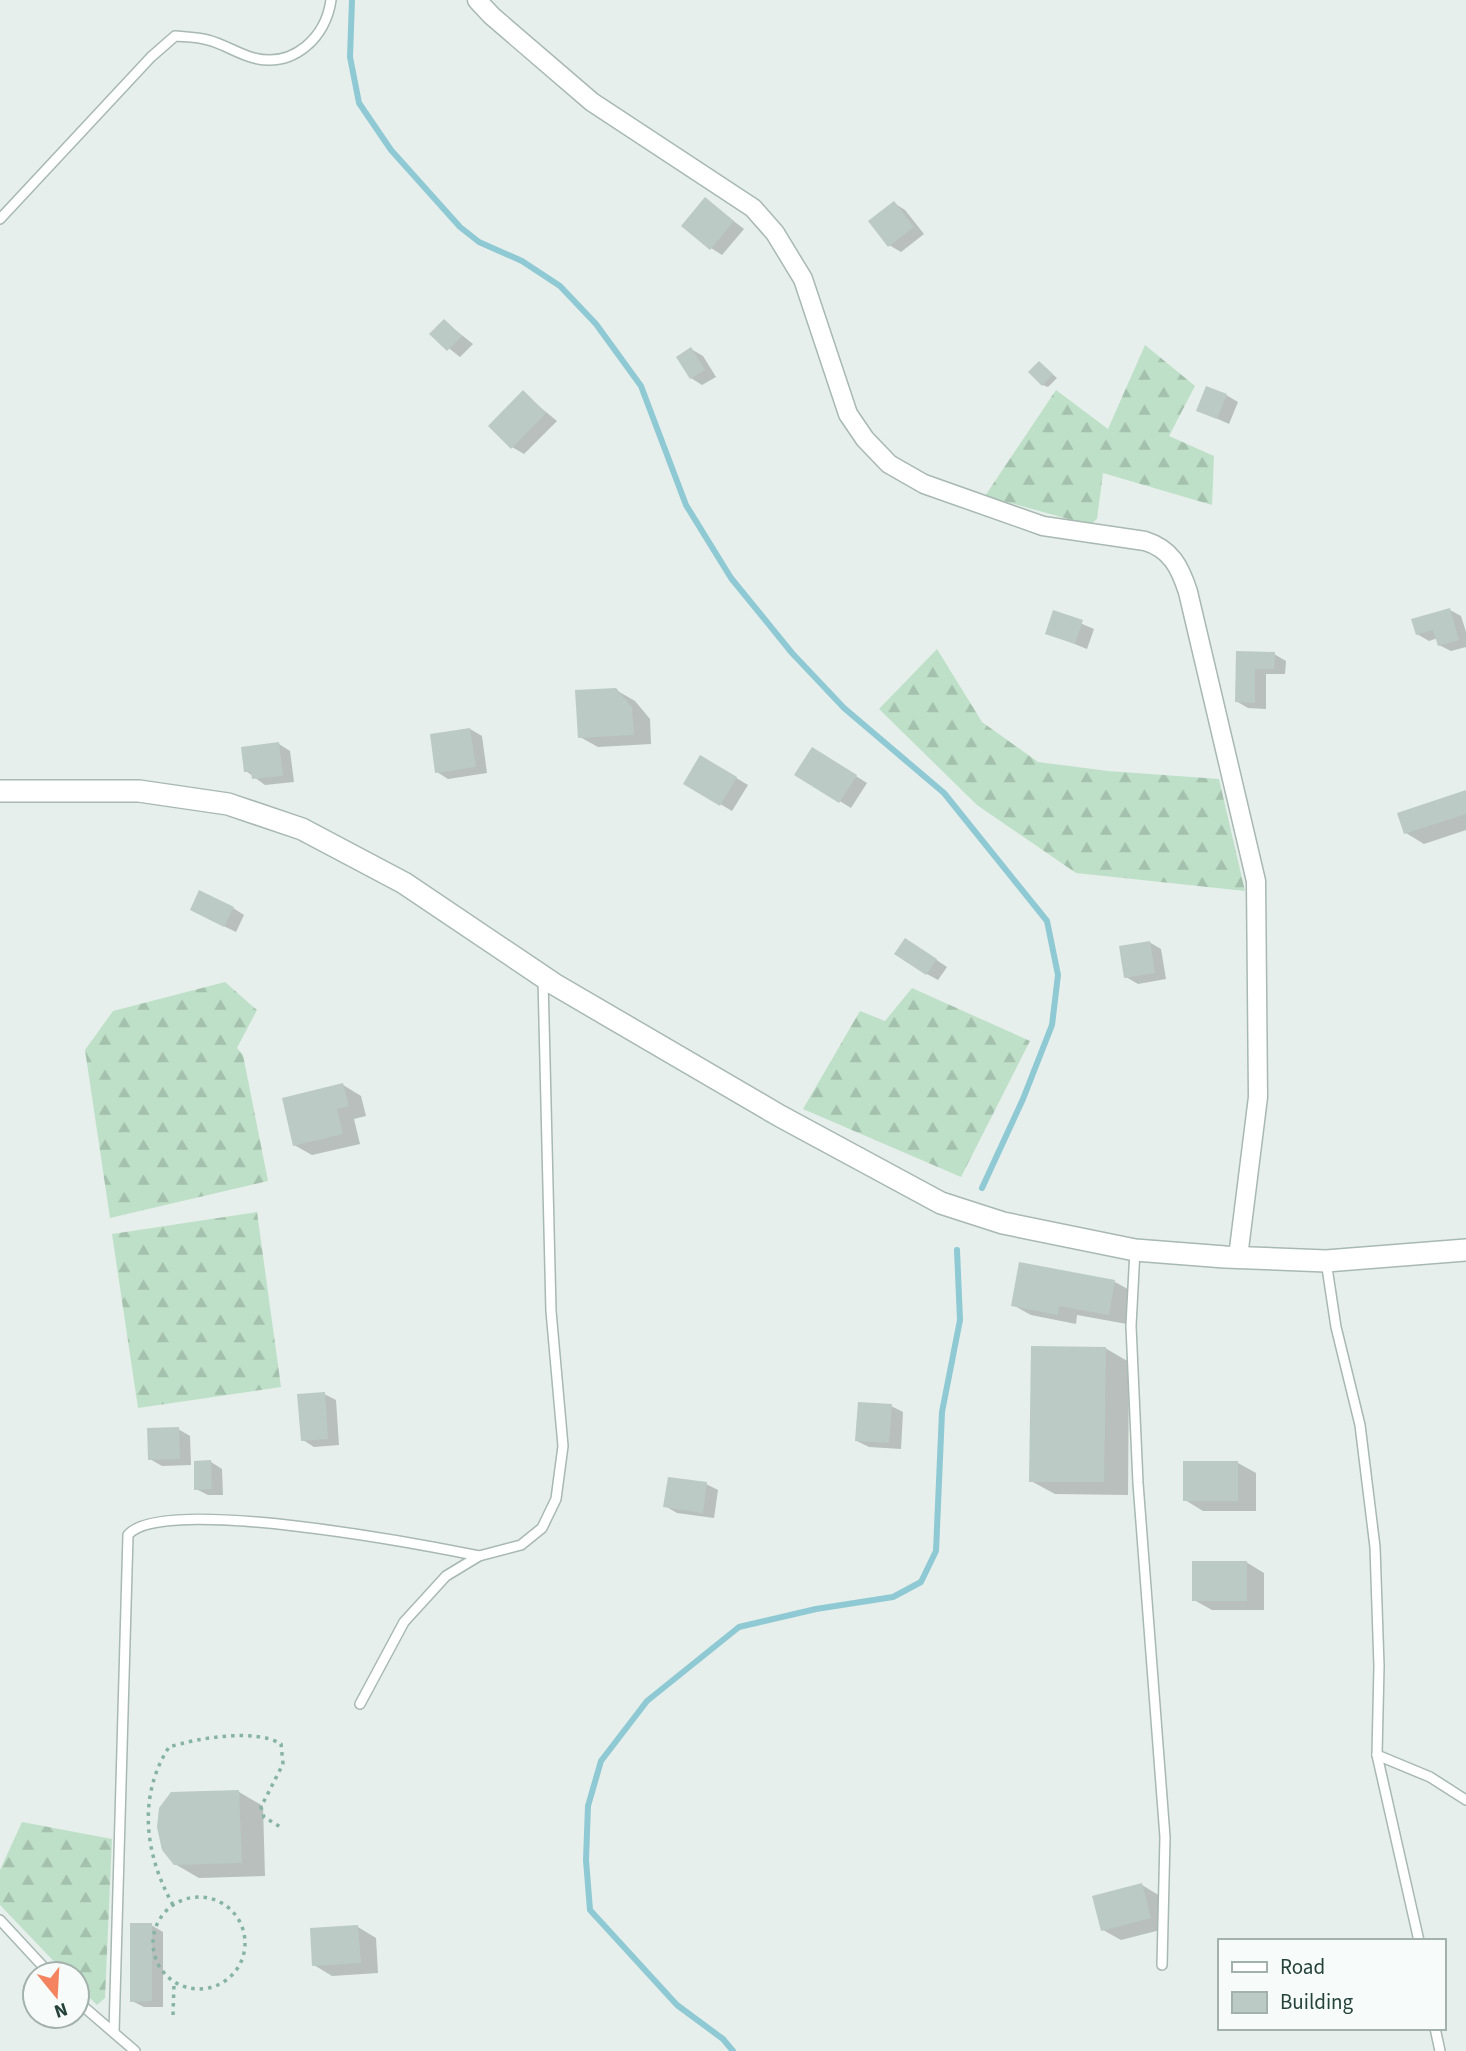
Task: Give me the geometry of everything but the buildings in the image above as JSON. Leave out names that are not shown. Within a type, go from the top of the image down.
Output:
[{"type":"street","points":[[477,0],[512,34],[592,102],[753,208],[775,233],[803,279],[848,414],[865,439],[890,464],[924,484],[1043,526],[1145,541],[1161,546],[1174,559],[1188,592],[1256,881],[1258,1097],[1238,1257]]},
{"type":"street","points":[[0,791],[139,791],[228,804],[302,829],[404,883],[543,977],[780,1116],[942,1203],[1003,1223],[1135,1250],[1238,1257],[1326,1261],[1466,1250]]},
{"type":"lane","points":[[0,219],[151,57],[175,36],[206,39],[256,58],[280,58],[302,50],[318,38],[328,18],[331,0]]},
{"type":"lane","points":[[360,1704],[404,1622],[446,1576],[479,1556],[521,1545],[542,1528],[556,1499],[562,1446],[551,1311],[543,977]]},
{"type":"lane","points":[[1135,1250],[1131,1326],[1138,1470],[1165,1836],[1161,1965]]},
{"type":"lane","points":[[1326,1261],[1336,1327],[1360,1425],[1375,1546],[1379,1666],[1377,1755],[1419,1939]]},
{"type":"lane","points":[[114,2032],[128,1535],[134,1527],[153,1521],[245,1521],[392,1538],[479,1556]]},
{"type":"lane","points":[[1377,1755],[1430,1777],[1466,1800]]},
{"type":"lane","points":[[0,1920],[37,1960]]},
{"type":"lane","points":[[91,2013],[135,2051]]},
{"type":"lane","points":[[1435,2030],[1440,2051]]},
{"type":"path","points":[[173,1905],[158,1878],[148,1830],[149,1792],[159,1763],[169,1747],[206,1738],[268,1736],[281,1744],[283,1765],[261,1807],[264,1817],[282,1828]]},
{"type":"path","points":[[203,1897],[218,1901],[231,1910],[241,1922],[245,1937],[242,1960],[228,1979],[215,1986],[199,1989],[174,1984],[162,1970],[153,1942],[156,1928],[173,1905],[188,1898],[203,1897]]},
{"type":"path","points":[[173,2015],[174,1984]]},
{"type":"green space","points":[[1145,345],[1195,386],[1169,436],[1214,456],[1212,505],[1103,473],[1097,519],[1090,525],[985,496],[1056,390],[1108,429]]},
{"type":"green space","points":[[937,649],[982,722],[1038,762],[1108,771],[1219,779],[1245,891],[1076,873],[977,805],[879,709]]},
{"type":"green space","points":[[225,982],[257,1010],[237,1048],[243,1055],[268,1181],[110,1218],[85,1050],[113,1011]]},
{"type":"green space","points":[[912,988],[1030,1041],[961,1177],[803,1109],[860,1011],[885,1021]]},
{"type":"green space","points":[[257,1212],[281,1387],[138,1408],[112,1234]]},
{"type":"green space","points":[[22,1822],[112,1839],[105,1998],[97,2005],[91,1999],[91,1960],[53,1960],[0,1905],[0,1870]]},
{"type":"waterway","points":[[352,0],[350,57],[359,103],[391,150],[460,227],[479,242],[522,261],[560,286],[596,324],[641,386],[686,505],[731,578],[792,653],[844,708],[944,793],[1047,921],[1058,975],[1052,1025],[1023,1099],[982,1188]]},
{"type":"waterway","points":[[733,2051],[723,2039],[677,2005],[590,1910],[586,1860],[588,1806],[601,1761],[647,1701],[739,1627],[816,1609],[893,1597],[921,1582],[936,1551],[942,1412],[960,1320],[957,1250]]}]
